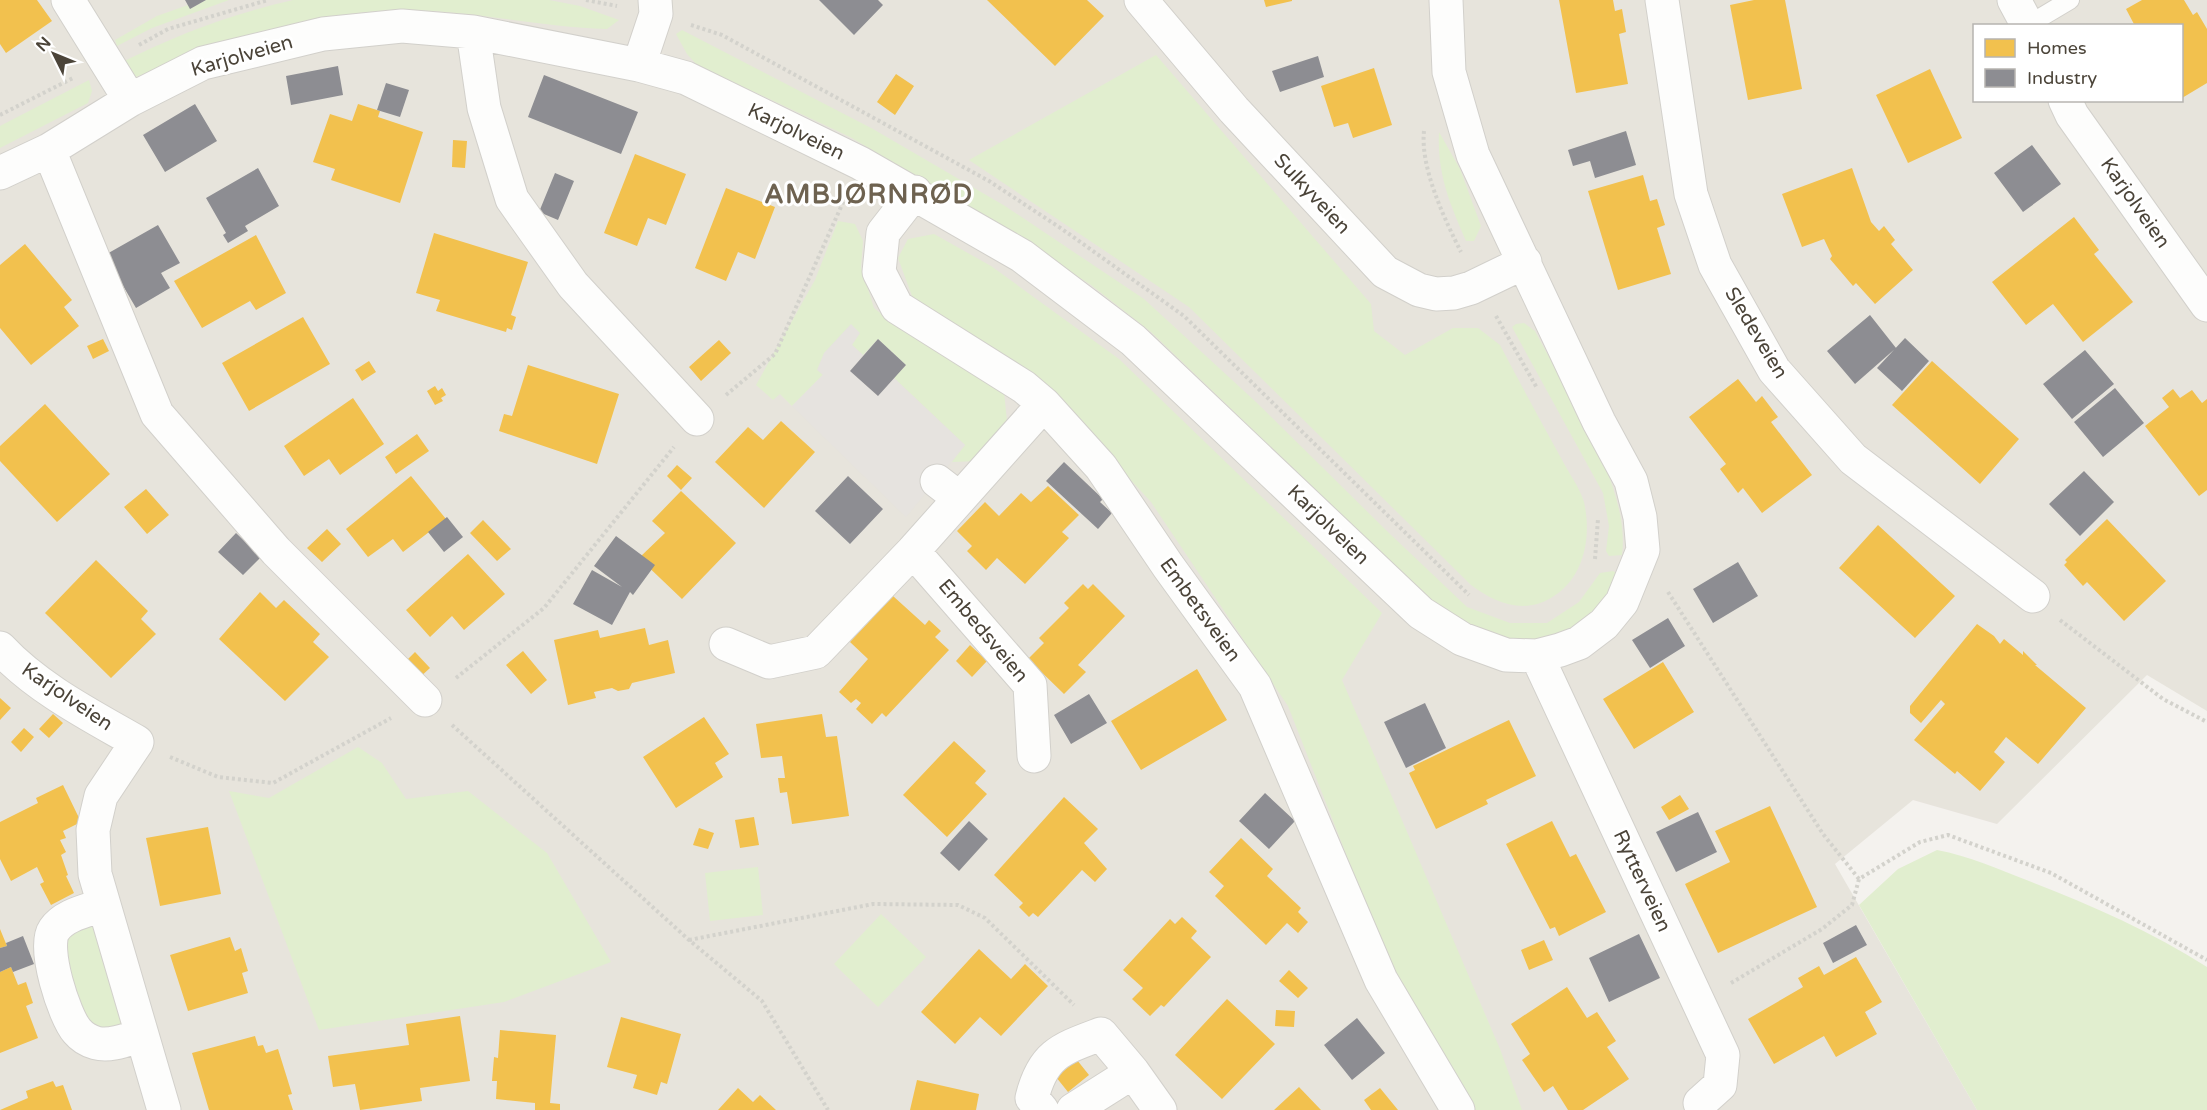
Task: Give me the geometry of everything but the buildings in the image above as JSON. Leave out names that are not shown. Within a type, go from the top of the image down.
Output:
[{"type":"street","points":[[68,0],[130,99]]},
{"type":"street","name":"Sulkyveien","points":[[1141,0],[1234,110],[1385,272],[1419,290],[1436,294],[1454,293],[1525,262]]},
{"type":"street","name":"Karjolveien","points":[[0,173],[48,150],[130,99],[203,63],[323,34],[402,26],[473,32],[639,65],[686,78],[860,163],[915,192],[1022,255],[1133,340],[1421,614],[1462,639],[1506,655],[1537,656],[1579,643],[1604,624],[1622,602],[1643,550],[1640,517],[1631,481],[1599,422],[1473,156],[1449,72],[1446,0]]},
{"type":"street","name":"Sledeveien","points":[[1662,0],[1691,195],[1715,266],[1774,370],[1853,459],[2033,596]]},
{"type":"street","points":[[2014,0],[2027,24]]},
{"type":"street","points":[[639,65],[656,7]]},
{"type":"street","points":[[473,32],[484,108],[512,199],[573,285],[697,419]]},
{"type":"street","name":"Karjolveien","points":[[2066,102],[2072,115],[2207,305]]},
{"type":"street","points":[[48,150],[157,414],[276,551],[424,700]]},
{"type":"street","name":"Embetsveien","points":[[915,192],[883,233],[879,272],[897,307],[1024,387],[1044,404],[1101,467],[1168,566],[1255,686],[1381,980],[1458,1110]]},
{"type":"street","points":[[726,644],[769,662],[816,652],[913,550],[947,489],[1044,404]]},
{"type":"street","name":"Embedsveien","points":[[913,550],[1030,685],[1034,756]]},
{"type":"street","name":"Karjolveien","points":[[0,648],[75,707],[137,742]]},
{"type":"street","name":"Rytterveien","points":[[1537,656],[1723,1054],[1720,1085],[1700,1103]]},
{"type":"street","points":[[137,742],[101,796],[95,816],[95,874],[164,1110]]},
{"type":"street","points":[[103,905],[63,920],[53,930],[49,941],[50,960],[69,1019],[84,1038],[98,1044],[111,1044],[142,1035]]},
{"type":"street","points":[[1042,1110],[1032,1098],[1038,1075],[1050,1057],[1069,1046],[1101,1034],[1133,1072],[1160,1110]]},
{"type":"street","points":[[1072,1110],[1133,1072]]},
{"type":"lane","points":[[2030,24],[2070,0]]},
{"type":"path","points":[[586,0],[656,7],[722,35],[989,180],[1081,242],[1184,316],[1475,600]]},
{"type":"path","points":[[1425,123],[1423,143],[1432,183],[1449,229],[1542,396]]},
{"type":"path","points":[[137,742],[218,777],[273,783],[424,700],[471,668],[544,608],[697,419],[775,354],[860,163]]},
{"type":"path","points":[[1593,565],[1599,524],[1597,514]]},
{"type":"path","points":[[1662,587],[1670,594],[1823,834],[1859,879]]},
{"type":"path","points":[[2033,596],[2085,641],[2163,699],[2207,722]]},
{"type":"path","points":[[424,700],[689,940],[762,1001],[828,1110]]},
{"type":"path","points":[[1698,1002],[1822,929],[1852,905],[1859,879],[1920,842],[1948,835],[2052,873],[2207,960]]},
{"type":"path","points":[[689,940],[873,904],[958,905],[986,918],[1101,1034]]},
{"type":"shaded area","points":[[0,0],[2207,0],[2207,711],[2147,675],[1997,824],[1913,800],[1835,864],[1977,1110],[0,1110]]},
{"type":"shaded area","points":[[851,324],[860,333],[852,345],[863,355],[850,371],[878,396],[894,378],[965,445],[906,517],[792,406],[823,375],[817,370],[824,353]]},
{"type":"green space","points":[[206,0],[229,0],[152,28],[117,46],[115,40],[157,16],[188,5],[190,9]]},
{"type":"green space","points":[[293,0],[549,0],[580,6],[619,20],[607,29],[428,11],[367,12],[333,16],[265,32],[133,78],[120,63],[204,26]]},
{"type":"green space","points":[[682,30],[873,129],[1005,206],[1144,299],[1256,402],[1467,607],[1510,623],[1547,623],[1579,602],[1600,573],[1613,571],[1621,576],[1583,623],[1567,634],[1550,640],[1516,641],[1467,624],[1437,606],[1151,332],[1091,285],[973,209],[850,137],[697,65],[687,54],[676,34]]},
{"type":"green space","points":[[1156,55],[1371,304],[1374,331],[1405,355],[1453,328],[1478,328],[1500,345],[1584,502],[1587,530],[1583,556],[1578,569],[1562,590],[1540,603],[1519,606],[1489,597],[1471,585],[1189,307],[969,160]]},
{"type":"green space","points":[[89,80],[92,91],[88,103],[0,148],[0,126]]},
{"type":"green space","points":[[1439,132],[1460,169],[1481,226],[1474,241],[1466,241],[1446,188],[1440,162]]},
{"type":"green space","points":[[838,221],[855,224],[863,241],[861,267],[874,308],[901,330],[966,362],[1004,392],[1007,421],[980,461],[952,462],[965,445],[894,378],[906,365],[878,339],[863,355],[852,345],[792,406],[780,394],[773,400],[756,385],[815,280]]},
{"type":"green space","points":[[934,234],[991,266],[1119,359],[1382,613],[1342,680],[1500,1049],[1522,1110],[1474,1110],[1395,979],[1288,706],[1151,502],[1051,393],[912,296],[898,258],[908,239]]},
{"type":"green space","points":[[1524,323],[1535,331],[1579,410],[1607,470],[1617,499],[1622,528],[1622,555],[1609,556],[1606,551],[1609,526],[1603,493],[1512,327]]},
{"type":"green space","points":[[358,747],[382,763],[406,799],[468,791],[547,853],[611,962],[504,1002],[319,1030],[229,791],[269,798]]},
{"type":"green space","points":[[1937,850],[1983,863],[2098,909],[2142,930],[2207,967],[2207,1110],[1977,1110],[1859,905],[1898,869]]},
{"type":"green space","points":[[758,867],[763,915],[710,921],[705,873]]},
{"type":"green space","points":[[881,914],[926,957],[878,1007],[834,964]]},
{"type":"green space","points":[[81,927],[92,927],[100,934],[126,1020],[119,1026],[100,1033],[78,1016],[64,941]]},
{"type":"district","name":"AMBJØRNRØD","points":[[869,194]]}]
